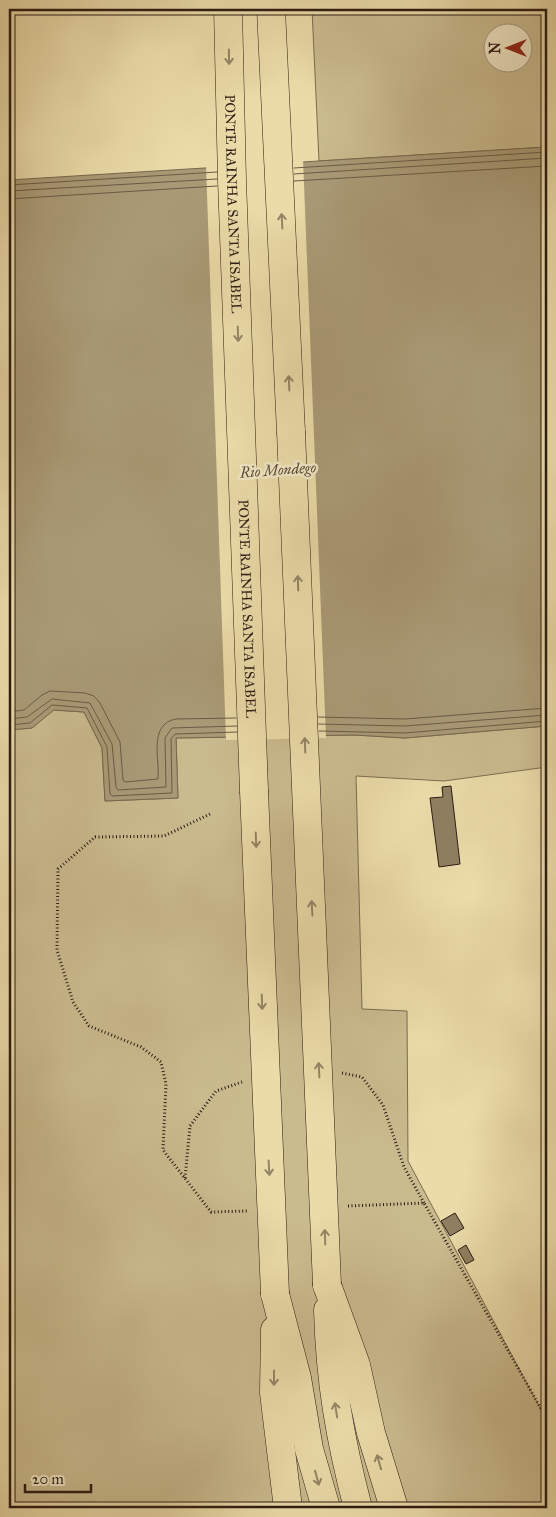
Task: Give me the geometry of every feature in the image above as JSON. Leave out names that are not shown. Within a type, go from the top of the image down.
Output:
[{"type":"highway","name":"PONTE RAINHA SANTA ISABEL","points":[[228,9],[232,180],[266,1120],[275,1294]]},
{"type":"highway","points":[[271,9],[321,1119],[330,1366],[339,1432],[358,1508]]},
{"type":"highway","points":[[327,1286],[356,1365],[371,1433],[394,1508]]},
{"type":"highway","points":[[275,1294],[274,1393],[288,1508]]},
{"type":"highway","points":[[275,1294],[297,1378],[309,1449],[326,1508]]},
{"type":"shaded area","points":[[312,9],[547,9],[547,147],[319,161]]},
{"type":"shaded area","points":[[53,710],[84,712],[102,748],[105,801],[178,798],[176,738],[355,735],[405,738],[547,726],[547,767],[444,781],[356,776],[362,1009],[407,1011],[408,1161],[547,1421],[547,1508],[9,1508],[9,730],[32,728]]},
{"type":"water","name":"Rio Mondego","points":[[547,147],[547,726],[405,738],[355,735],[176,738],[178,798],[105,801],[102,748],[84,712],[54,710],[32,728],[9,730],[9,180]]},
{"type":"pier","points":[[303,159],[326,738],[226,740],[206,165]]},
{"type":"building","points":[[451,786],[460,864],[439,867],[430,798],[443,797],[442,787]]},
{"type":"building","points":[[455,1213],[464,1228],[450,1236],[441,1221]]},
{"type":"building","points":[[466,1245],[474,1260],[466,1264],[458,1250]]}]
